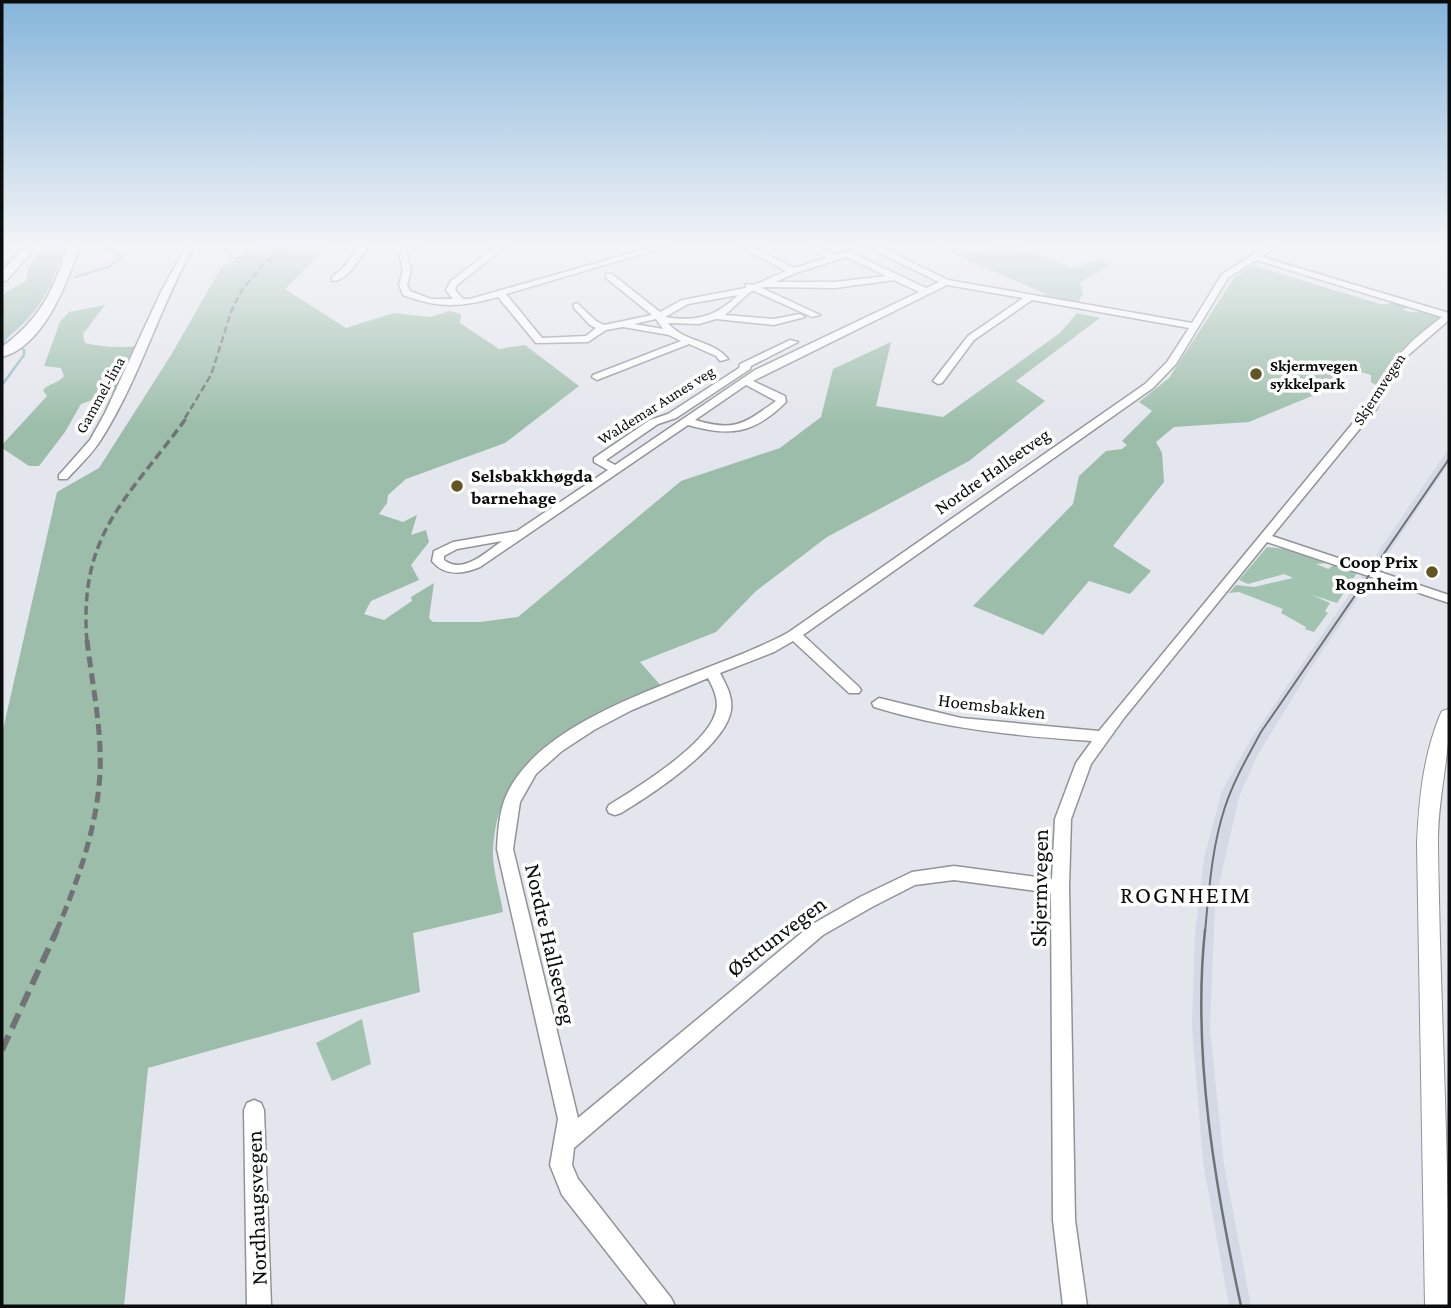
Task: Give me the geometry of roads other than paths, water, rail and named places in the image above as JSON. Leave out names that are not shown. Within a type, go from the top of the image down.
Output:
[{"type":"highway","points":[[2,353],[25,336],[51,307]]},
{"type":"main road","points":[[1439,1306],[1427,843],[1430,785],[1435,753],[1448,719]]},
{"type":"street","name":"Gammel-lina","points":[[63,477],[96,439],[162,307]]},
{"type":"street","points":[[512,307],[541,342],[589,339],[603,328],[619,324],[682,323],[718,317],[774,323],[800,317]]},
{"type":"street","points":[[577,307],[603,328]]},
{"type":"street","points":[[645,307],[689,341],[723,359]]},
{"type":"street","points":[[619,324],[665,324],[680,307]]},
{"type":"street","points":[[718,317],[732,307]]},
{"type":"street","points":[[799,307],[815,314]]},
{"type":"street","name":"Waldemar Aunes veg","points":[[519,534],[453,546],[439,554],[438,561],[449,569],[467,569],[519,534],[745,381],[783,358],[890,307]]},
{"type":"street","points":[[938,381],[971,338],[1016,307]]},
{"type":"street","points":[[1082,307],[1194,326]]},
{"type":"street","name":"Nordre Hallsetveg","points":[[663,1306],[570,1187],[561,1165],[568,1119],[505,849],[507,821],[515,794],[528,774],[566,739],[596,721],[769,649],[794,635],[1149,386],[1171,363],[1206,307]]},
{"type":"street","points":[[1419,307],[1449,316]]},
{"type":"street","name":"Skjermvegen","points":[[1075,1306],[1064,1220],[1060,887],[1063,819],[1084,762],[1102,736],[1372,407],[1393,363],[1408,346],[1449,316]]},
{"type":"street","name":"Waldemar Aunes veg","points":[[615,469],[598,460],[654,422],[672,416],[745,367],[801,339]]},
{"type":"street","name":"Waldemar Aunes veg","points":[[597,377],[689,341]]},
{"type":"street","name":"Waldemar Aunes veg","points":[[686,421],[734,431],[742,430],[781,402],[781,398],[745,381]]},
{"type":"street","points":[[1266,538],[1449,600]]},
{"type":"street","points":[[794,635],[854,690]]},
{"type":"street","points":[[615,809],[647,790],[710,735],[723,716],[725,696],[713,673]]},
{"type":"street","name":"Hoemsbakken","points":[[878,703],[916,716],[955,723],[1016,731],[1102,736]]},
{"type":"street","name":"Østtunvegen","points":[[565,1142],[817,930],[866,902],[912,879],[954,873],[1060,887]]},
{"type":"street","name":"Nordhaugsvegen","points":[[254,1110],[259,1306]]},
{"type":"waterway","points":[[10,345],[3,343],[9,332],[23,321],[26,307]]},
{"type":"waterway","points":[[2,385],[24,355],[24,350],[18,346]]},
{"type":"tram line","points":[[1205,932],[1217,837],[1225,807],[1242,768],[1261,732],[1449,459]]},
{"type":"tram line","points":[[1205,930],[1201,1024],[1208,1119],[1241,1306]]},
{"type":"railway","points":[[185,418],[211,375],[233,307]]},
{"type":"railway","points":[[87,642],[86,604],[99,544],[127,495],[187,417]]},
{"type":"railway","points":[[56,932],[85,854],[98,794],[100,739],[87,640]]},
{"type":"railway","points":[[2,1050],[57,930]]},
{"type":"place","name":"Skjermvegen sykkelpark","points":[[1256,374]]},
{"type":"place","name":"Selsbakkhøgda barnehage","points":[[457,486]]},
{"type":"place","name":"Coop Prix Rognheim","points":[[1432,572]]},
{"type":"district","name":"ROGNHEIM","points":[[1186,894]]}]
